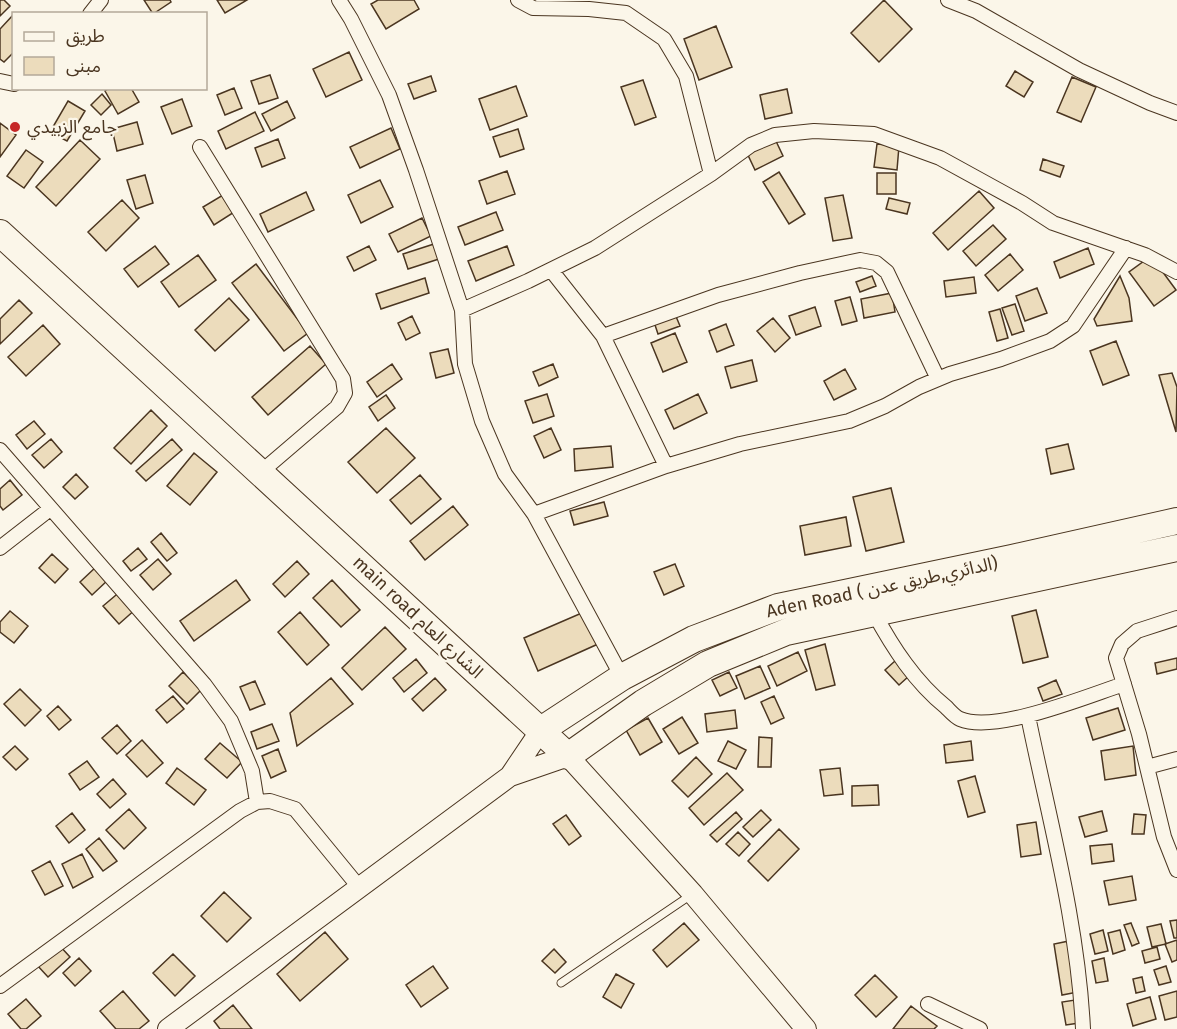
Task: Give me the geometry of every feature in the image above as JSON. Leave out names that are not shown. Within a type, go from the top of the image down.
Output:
[{"type":"highway","name":"main road الشارع العام","points":[[0,233],[568,756]]},
{"type":"highway","name":"Aden Road ( الدائري,طريق عدن)","points":[[568,756],[643,703],[708,664],[786,632],[874,613],[1177,521]]},
{"type":"highway","name":"Aden Road ( الدائري,طريق عدن)","points":[[541,730],[622,677],[694,639],[778,607],[1177,548]]},
{"type":"highway","points":[[778,607],[786,632]]},
{"type":"main road","points":[[510,776],[541,730]]},
{"type":"main road","points":[[168,1029],[510,776],[568,756]]},
{"type":"main road","name":"main road الشارع العام","points":[[568,756],[693,894],[806,1029]]},
{"type":"street","points":[[92,12],[101,0]]},
{"type":"street","points":[[339,0],[389,95],[416,170],[462,310],[465,364],[482,421],[506,474],[534,514],[622,677]]},
{"type":"street","points":[[518,0],[533,8],[592,5],[626,13],[664,39],[686,76],[711,174]]},
{"type":"street","points":[[948,0],[976,11],[1079,70],[1177,113]]},
{"type":"street","points":[[462,310],[596,248],[711,174],[751,145],[776,135],[814,131],[874,134],[940,158],[1022,203],[1053,223],[1145,255],[1177,272]]},
{"type":"street","points":[[200,147],[342,379],[345,393],[337,407],[261,472]]},
{"type":"street","points":[[534,514],[666,466],[740,444],[849,421],[938,379],[1050,341],[1073,326],[1126,248]]},
{"type":"street","points":[[603,336],[718,295],[860,260],[876,263],[887,272],[938,379]]},
{"type":"street","points":[[551,270],[603,336],[666,466]]},
{"type":"street","points":[[0,450],[204,684],[231,721],[252,771],[257,802]]},
{"type":"street","points":[[0,548],[50,509]]},
{"type":"street","points":[[874,613],[889,641],[926,690],[960,719],[993,723],[1028,716],[1124,684]]},
{"type":"street","points":[[1177,618],[1137,630],[1122,644],[1116,658],[1147,766],[1164,837],[1177,870]]},
{"type":"street","points":[[1028,716],[1071,922],[1082,996],[1083,1029]]},
{"type":"street","points":[[1147,766],[1177,759]]},
{"type":"street","points":[[0,986],[257,802],[270,801],[295,809],[359,888]]},
{"type":"street","points":[[928,1004],[980,1029]]},
{"type":"lane","points":[[561,983],[693,894]]},
{"type":"building","points":[[0,0],[4,0],[10,6],[0,16]]},
{"type":"building","points":[[144,0],[170,0],[171,2],[156,12],[152,12]]},
{"type":"building","points":[[217,0],[247,0],[225,13]]},
{"type":"building","points":[[378,0],[414,0],[419,9],[386,29],[371,4]]},
{"type":"building","points":[[884,0],[912,29],[879,62],[851,33]]},
{"type":"building","points":[[12,16],[12,54],[4,62],[0,59],[0,29]]},
{"type":"building","points":[[716,26],[732,67],[699,80],[684,39]]},
{"type":"building","points":[[349,52],[362,80],[326,97],[313,69]]},
{"type":"building","points":[[1015,71],[1033,82],[1024,97],[1006,86]]},
{"type":"building","points":[[270,75],[278,98],[259,104],[251,81]]},
{"type":"building","points":[[431,76],[436,91],[414,99],[408,84]]},
{"type":"building","points":[[1072,77],[1096,87],[1081,122],[1057,112]]},
{"type":"building","points":[[643,80],[656,117],[635,125],[621,87]]},
{"type":"building","points":[[516,86],[527,116],[490,130],[479,99]]},
{"type":"building","points":[[234,88],[242,108],[225,115],[217,95]]},
{"type":"building","points":[[787,89],[792,113],[765,119],[760,95]]},
{"type":"building","points":[[132,90],[139,102],[118,114],[105,91]]},
{"type":"building","points":[[102,94],[111,105],[101,115],[91,105]]},
{"type":"building","points":[[182,99],[192,126],[172,134],[161,107]]},
{"type":"building","points":[[68,101],[85,111],[67,141],[50,132]]},
{"type":"building","points":[[287,101],[295,118],[271,131],[262,114]]},
{"type":"building","points":[[255,112],[264,131],[226,149],[218,131]]},
{"type":"building","points":[[137,122],[143,144],[117,151],[112,129]]},
{"type":"building","points":[[0,123],[16,135],[0,157]]},
{"type":"building","points":[[391,128],[400,149],[360,168],[350,147]]},
{"type":"building","points":[[518,129],[524,149],[500,157],[493,137]]},
{"type":"building","points":[[278,139],[285,158],[262,167],[255,148]]},
{"type":"building","points":[[775,139],[783,156],[755,170],[747,153]]},
{"type":"building","points":[[80,140],[100,159],[56,206],[36,187]]},
{"type":"building","points":[[877,144],[899,146],[897,170],[874,167]]},
{"type":"building","points":[[26,150],[43,162],[24,188],[7,176]]},
{"type":"building","points":[[1043,159],[1064,166],[1060,177],[1040,170]]},
{"type":"building","points":[[507,171],[515,194],[487,204],[479,181]]},
{"type":"building","points":[[779,172],[805,214],[789,224],[763,182]]},
{"type":"building","points":[[877,173],[896,173],[896,194],[877,194]]},
{"type":"building","points":[[145,175],[153,203],[136,209],[127,180]]},
{"type":"building","points":[[380,180],[393,207],[361,223],[348,195]]},
{"type":"building","points":[[979,191],[994,208],[948,250],[933,233]]},
{"type":"building","points":[[228,192],[239,209],[214,225],[203,207]]},
{"type":"building","points":[[306,192],[314,210],[268,232],[260,214]]},
{"type":"building","points":[[843,195],[852,238],[833,241],[825,198]]},
{"type":"building","points":[[889,198],[910,203],[907,214],[886,209]]},
{"type":"building","points":[[122,200],[139,218],[106,251],[88,232]]},
{"type":"building","points":[[496,212],[503,230],[465,245],[458,227]]},
{"type":"building","points":[[422,218],[431,236],[398,252],[389,234]]},
{"type":"building","points":[[993,225],[1006,239],[976,266],[963,251]]},
{"type":"building","points":[[437,243],[442,258],[408,269],[403,254]]},
{"type":"building","points":[[155,246],[169,264],[138,287],[124,269]]},
{"type":"building","points":[[369,246],[376,260],[354,271],[347,257]]},
{"type":"building","points":[[507,246],[514,265],[476,281],[468,261]]},
{"type":"building","points":[[1088,248],[1094,264],[1060,278],[1054,262]]},
{"type":"building","points":[[1010,254],[1023,270],[998,291],[985,275]]},
{"type":"building","points":[[198,255],[216,280],[179,307],[161,282]]},
{"type":"building","points":[[1151,256],[1176,290],[1154,306],[1129,272]]},
{"type":"building","points":[[256,264],[308,333],[284,351],[232,283]]},
{"type":"building","points":[[872,276],[876,286],[860,292],[856,282]]},
{"type":"building","points":[[1120,276],[1129,298],[1132,321],[1097,326],[1094,319]]},
{"type":"building","points":[[974,277],[976,293],[946,297],[944,281]]},
{"type":"building","points":[[425,278],[429,293],[381,309],[376,294]]},
{"type":"building","points":[[1037,288],[1047,313],[1025,321],[1016,296]]},
{"type":"building","points":[[892,293],[895,312],[864,318],[861,299]]},
{"type":"building","points":[[850,297],[857,321],[842,325],[835,301]]},
{"type":"building","points":[[229,298],[249,320],[215,351],[195,330]]},
{"type":"building","points":[[19,300],[32,313],[0,344],[0,319]]},
{"type":"building","points":[[1015,304],[1024,331],[1012,335],[1002,308]]},
{"type":"building","points":[[815,307],[821,326],[796,335],[789,316]]},
{"type":"building","points":[[1000,309],[1008,338],[997,341],[989,312]]},
{"type":"building","points":[[675,314],[680,326],[658,334],[654,322]]},
{"type":"building","points":[[412,316],[420,333],[406,340],[398,323]]},
{"type":"building","points":[[773,318],[790,338],[775,352],[757,331]]},
{"type":"building","points":[[726,324],[734,345],[717,352],[709,331]]},
{"type":"building","points":[[43,325],[60,344],[26,376],[8,357]]},
{"type":"building","points":[[675,333],[687,362],[663,372],[651,343]]},
{"type":"building","points":[[1116,341],[1129,375],[1103,385],[1090,351]]},
{"type":"building","points":[[310,346],[326,364],[268,415],[252,397]]},
{"type":"building","points":[[448,349],[454,373],[436,378],[430,353]]},
{"type":"building","points":[[752,360],[757,381],[731,388],[725,367]]},
{"type":"building","points":[[392,364],[402,379],[377,397],[367,382]]},
{"type":"building","points":[[553,364],[558,377],[539,386],[533,372]]},
{"type":"building","points":[[845,369],[856,389],[834,400],[824,381]]},
{"type":"building","points":[[1172,373],[1177,387],[1176,432],[1159,375]]},
{"type":"building","points":[[547,394],[554,416],[533,423],[525,401]]},
{"type":"building","points":[[698,394],[707,413],[674,429],[665,410]]},
{"type":"building","points":[[386,395],[395,408],[378,421],[369,407]]},
{"type":"building","points":[[151,410],[167,426],[131,464],[114,448]]},
{"type":"building","points":[[34,421],[45,434],[27,449],[16,435]]},
{"type":"building","points":[[386,428],[415,458],[377,493],[348,462]]},
{"type":"building","points":[[551,428],[561,450],[544,458],[534,436]]},
{"type":"building","points":[[51,439],[62,452],[44,468],[32,455]]},
{"type":"building","points":[[172,439],[182,450],[146,481],[136,471]]},
{"type":"building","points":[[1068,444],[1074,469],[1051,474],[1046,449]]},
{"type":"building","points":[[611,446],[613,467],[575,471],[574,449]]},
{"type":"building","points":[[194,453],[217,472],[190,505],[167,486]]},
{"type":"building","points":[[76,474],[88,487],[75,499],[63,487]]},
{"type":"building","points":[[420,475],[441,499],[411,524],[390,500]]},
{"type":"building","points":[[10,480],[22,495],[3,510],[0,506],[0,489]]},
{"type":"building","points":[[891,488],[904,542],[866,551],[853,497]]},
{"type":"building","points":[[604,502],[608,516],[574,525],[570,511]]},
{"type":"building","points":[[453,506],[468,525],[425,560],[410,541]]},
{"type":"building","points":[[846,517],[851,546],[805,555],[800,526]]},
{"type":"building","points":[[161,533],[177,553],[167,561],[151,542]]},
{"type":"building","points":[[138,548],[147,559],[131,571],[123,561]]},
{"type":"building","points":[[52,554],[68,569],[55,583],[39,568]]},
{"type":"building","points":[[158,559],[171,574],[153,590],[140,575]]},
{"type":"building","points":[[297,561],[309,574],[285,597],[273,584]]},
{"type":"building","points":[[675,564],[684,586],[664,595],[654,572]]},
{"type":"building","points":[[97,566],[109,579],[92,595],[80,582]]},
{"type":"building","points":[[236,580],[250,600],[194,641],[180,621]]},
{"type":"building","points":[[332,580],[360,610],[341,627],[313,598]]},
{"type":"building","points":[[122,590],[137,608],[119,624],[103,606]]},
{"type":"building","points":[[1036,610],[1048,657],[1023,663],[1012,616]]},
{"type":"building","points":[[10,611],[28,626],[14,643],[0,632],[0,622]]},
{"type":"building","points":[[300,612],[329,645],[307,665],[278,632]]},
{"type":"building","points":[[584,612],[598,644],[538,671],[524,638]]},
{"type":"building","points":[[385,627],[406,649],[362,690],[342,668]]},
{"type":"building","points":[[825,644],[835,685],[816,690],[805,650]]},
{"type":"building","points":[[798,652],[807,671],[777,686],[768,666]]},
{"type":"building","points":[[1177,658],[1177,669],[1157,674],[1155,663]]},
{"type":"building","points":[[416,659],[427,673],[404,692],[393,678]]},
{"type":"building","points":[[895,661],[909,676],[899,685],[885,670]]},
{"type":"building","points":[[760,666],[770,688],[745,699],[736,676]]},
{"type":"building","points":[[183,672],[201,690],[187,704],[169,686]]},
{"type":"building","points":[[729,672],[737,688],[720,696],[712,680]]},
{"type":"building","points":[[331,678],[353,704],[297,746],[290,713]]},
{"type":"building","points":[[435,678],[446,690],[423,711],[412,699]]},
{"type":"building","points":[[1056,680],[1062,694],[1043,701],[1038,688]]},
{"type":"building","points":[[255,681],[265,704],[250,710],[240,687]]},
{"type":"building","points":[[20,689],[41,710],[25,726],[4,704]]},
{"type":"building","points":[[173,696],[184,709],[167,723],[156,710]]},
{"type":"building","points":[[774,696],[784,718],[771,724],[761,702]]},
{"type":"building","points":[[58,706],[71,720],[59,730],[47,716]]},
{"type":"building","points":[[1118,708],[1125,730],[1093,740],[1086,718]]},
{"type":"building","points":[[735,710],[737,728],[707,732],[705,714]]},
{"type":"building","points":[[682,717],[698,743],[679,754],[663,729]]},
{"type":"building","points":[[648,718],[662,742],[640,755],[626,730]]},
{"type":"building","points":[[272,724],[279,741],[257,749],[251,732]]},
{"type":"building","points":[[117,725],[131,741],[117,754],[102,738]]},
{"type":"building","points":[[759,737],[772,738],[771,767],[758,767]]},
{"type":"building","points":[[142,740],[163,763],[147,777],[126,755]]},
{"type":"building","points":[[728,741],[746,750],[736,769],[718,761]]},
{"type":"building","points":[[971,741],[973,760],[946,763],[944,745]]},
{"type":"building","points":[[220,743],[242,762],[227,778],[205,759]]},
{"type":"building","points":[[15,746],[28,759],[16,770],[3,757]]},
{"type":"building","points":[[1133,746],[1136,775],[1105,780],[1101,751]]},
{"type":"building","points":[[278,749],[286,771],[271,778],[262,756]]},
{"type":"building","points":[[696,757],[712,774],[688,797],[672,781]]},
{"type":"building","points":[[87,761],[99,777],[80,790],[69,774]]},
{"type":"building","points":[[177,768],[206,790],[194,805],[166,783]]},
{"type":"building","points":[[840,768],[843,794],[824,796],[820,770]]},
{"type":"building","points":[[727,773],[743,790],[704,825],[689,808]]},
{"type":"building","points":[[975,776],[985,812],[968,817],[958,781]]},
{"type":"building","points":[[113,779],[126,794],[110,808],[97,794]]},
{"type":"building","points":[[878,785],[879,805],[852,806],[852,786]]},
{"type":"building","points":[[129,809],[146,828],[124,849],[106,830]]},
{"type":"building","points":[[761,810],[771,820],[753,837],[743,827]]},
{"type":"building","points":[[1102,811],[1107,831],[1085,837],[1079,817]]},
{"type":"building","points":[[736,812],[742,819],[717,842],[710,835]]},
{"type":"building","points":[[72,813],[85,830],[69,843],[56,826]]},
{"type":"building","points":[[1134,814],[1146,815],[1144,834],[1132,834]]},
{"type":"building","points":[[566,815],[581,836],[569,845],[553,824]]},
{"type":"building","points":[[1036,822],[1041,854],[1021,857],[1017,825]]},
{"type":"building","points":[[779,829],[799,849],[768,881],[748,861]]},
{"type":"building","points":[[738,832],[750,844],[739,856],[726,844]]},
{"type":"building","points":[[99,838],[117,861],[103,871],[86,849]]},
{"type":"building","points":[[1112,844],[1114,861],[1092,864],[1090,846]]},
{"type":"building","points":[[82,854],[93,877],[73,888],[62,864]]},
{"type":"building","points":[[50,861],[63,886],[45,895],[32,871]]},
{"type":"building","points":[[1132,876],[1136,900],[1109,905],[1104,881]]},
{"type":"building","points":[[224,892],[251,918],[227,942],[201,916]]},
{"type":"building","points":[[1177,920],[1177,938],[1174,938],[1170,921]]},
{"type":"building","points":[[684,923],[699,940],[667,967],[653,950]]},
{"type":"building","points":[[1131,923],[1139,943],[1132,946],[1124,925]]},
{"type":"building","points":[[1161,924],[1166,944],[1152,947],[1147,927]]},
{"type":"building","points":[[1103,930],[1108,951],[1095,954],[1090,934]]},
{"type":"building","points":[[1120,930],[1125,950],[1113,954],[1108,933]]},
{"type":"building","points":[[325,932],[348,959],[300,1001],[277,974]]},
{"type":"building","points":[[1177,940],[1177,960],[1172,962],[1165,944]]},
{"type":"building","points":[[1069,941],[1078,992],[1062,995],[1054,944]]},
{"type":"building","points":[[59,945],[70,957],[48,977],[37,965]]},
{"type":"building","points":[[1157,947],[1160,959],[1145,963],[1142,951]]},
{"type":"building","points":[[554,949],[566,962],[555,973],[542,961]]},
{"type":"building","points":[[173,954],[195,976],[175,996],[153,973]]},
{"type":"building","points":[[79,958],[91,971],[75,986],[63,973]]},
{"type":"building","points":[[1104,958],[1108,981],[1096,983],[1092,961]]},
{"type":"building","points":[[433,966],[448,988],[421,1007],[406,985]]},
{"type":"building","points":[[1166,966],[1171,982],[1159,985],[1154,970]]},
{"type":"building","points":[[616,974],[634,984],[621,1008],[603,997]]},
{"type":"building","points":[[875,975],[897,997],[876,1017],[855,995]]},
{"type":"building","points":[[1142,977],[1145,991],[1136,993],[1133,979]]},
{"type":"building","points":[[123,991],[149,1021],[139,1029],[116,1029],[100,1011]]},
{"type":"building","points":[[1177,991],[1177,1017],[1165,1020],[1159,996]]},
{"type":"building","points":[[1150,997],[1156,1019],[1133,1026],[1127,1004]]},
{"type":"building","points":[[26,999],[41,1016],[26,1029],[21,1029],[8,1014]]},
{"type":"building","points":[[1075,1000],[1079,1023],[1066,1025],[1062,1002]]},
{"type":"building","points":[[233,1005],[252,1029],[220,1029],[214,1021]]},
{"type":"building","points":[[911,1006],[937,1026],[934,1029],[893,1029]]},
{"type":"place","name":"جامع الزبيدي","points":[[15,127]]}]
